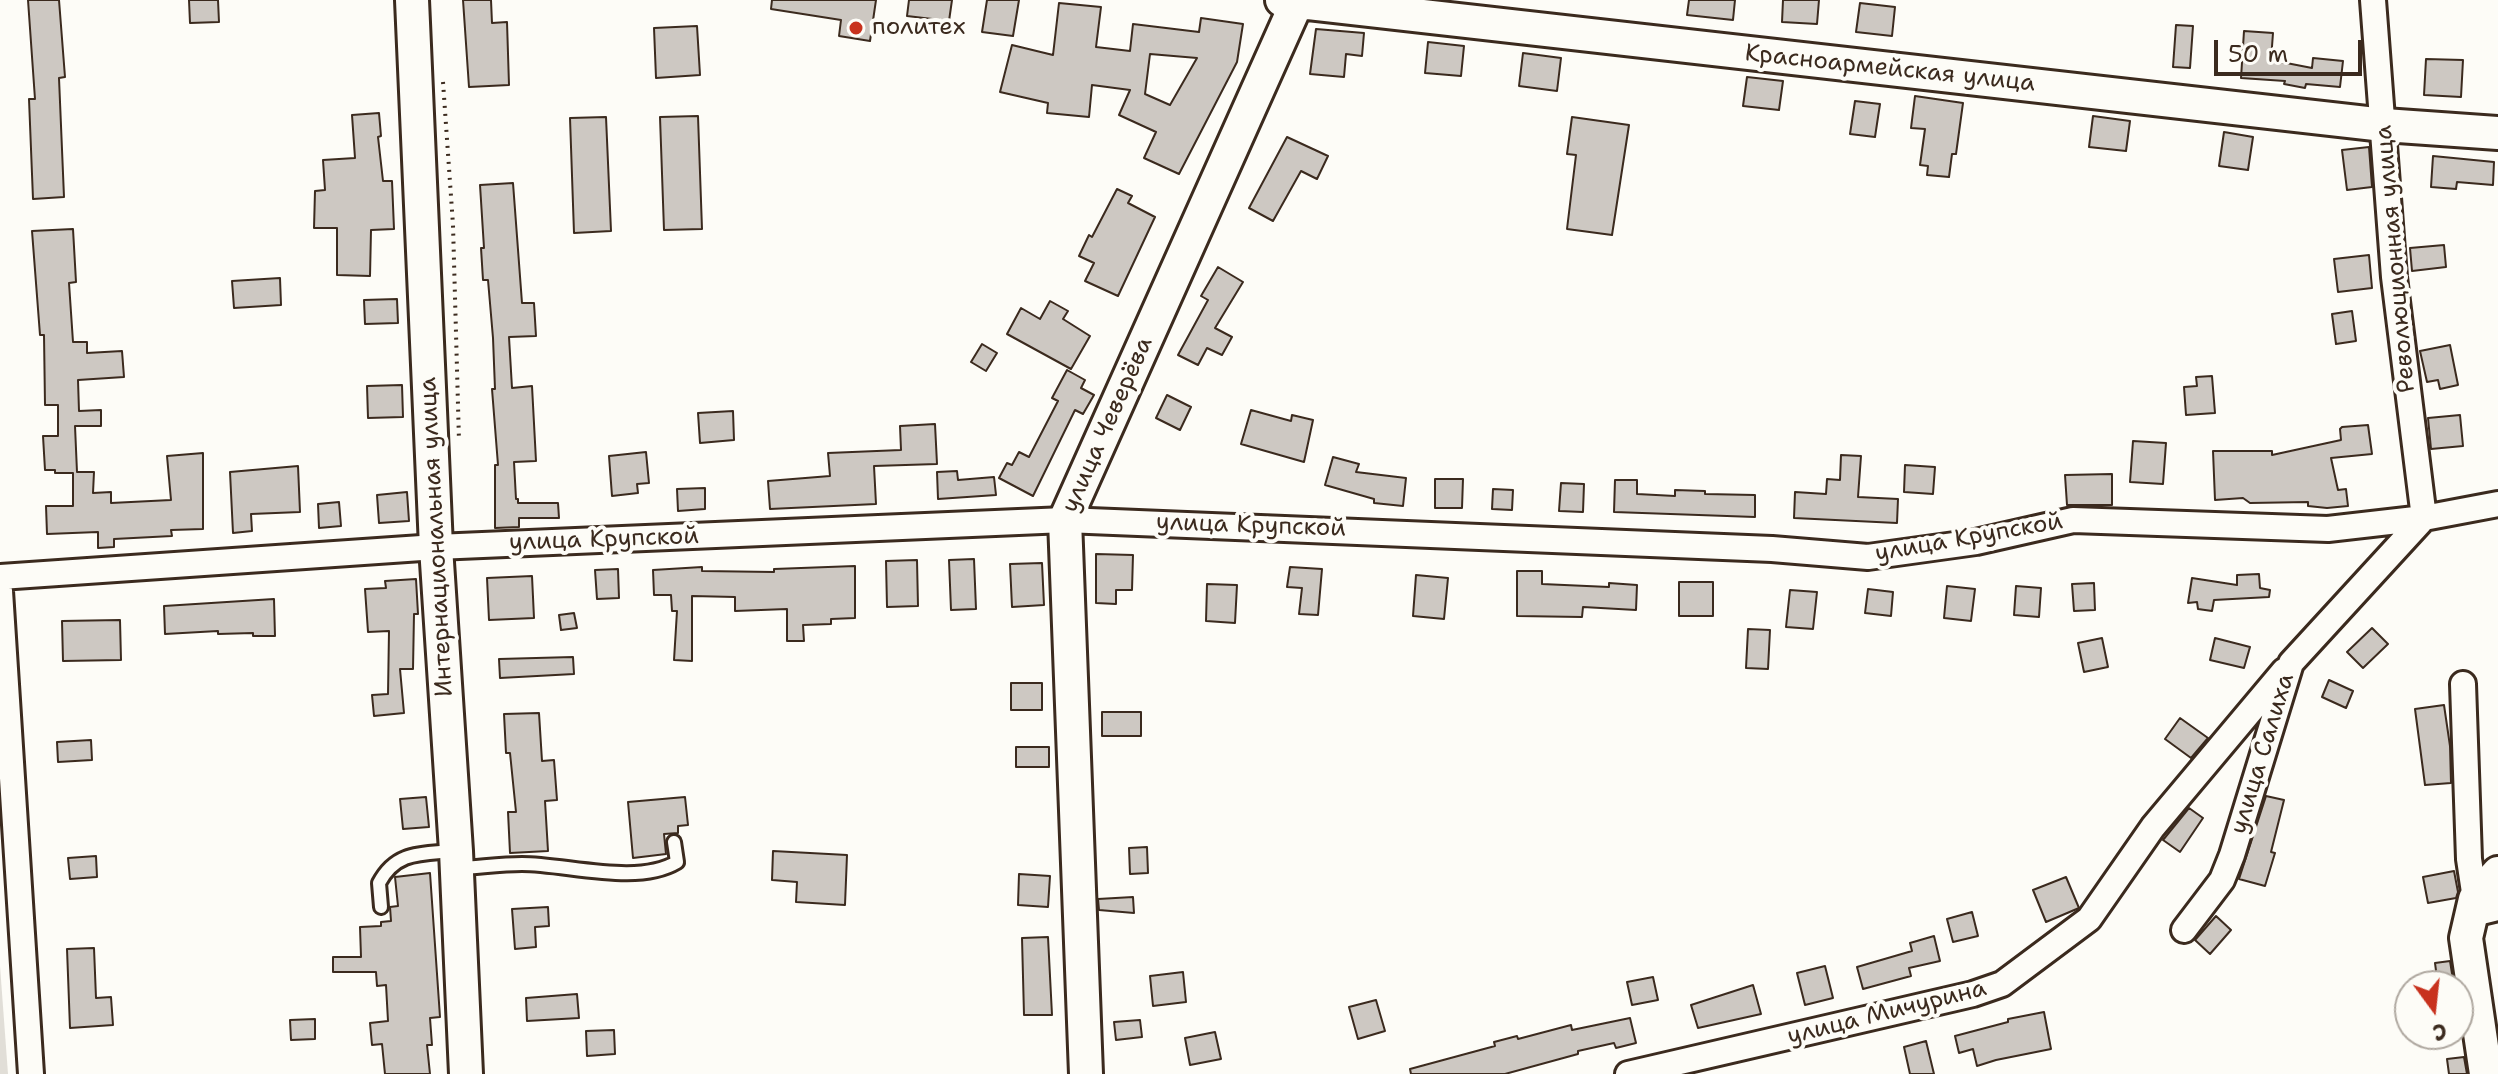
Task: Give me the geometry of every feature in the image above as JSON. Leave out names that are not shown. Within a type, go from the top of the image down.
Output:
[{"type":"main road","name":"Интернациональная улица","points":[[412,0],[436,547],[466,1074]]},
{"type":"main road","name":"Красноармейская улица","points":[[1292,1],[2384,125],[2498,133]]},
{"type":"main road","name":"улица Чеверёва","points":[[1086,1074],[1065,520],[1292,1]]},
{"type":"main road","points":[[2486,1074],[2466,938],[2498,873]]},
{"type":"street","name":"Революционная улица","points":[[2373,0],[2394,277],[2424,518]]},
{"type":"street","name":"улица Крупской","points":[[0,577],[436,547],[1065,520],[1772,549],[1868,557],[1976,542],[2073,520],[2328,529],[2424,518],[2498,504]]},
{"type":"street","name":"улица Салиха","points":[[2184,930],[2222,880],[2291,663],[2424,518]]},
{"type":"street","points":[[0,591],[31,1074]]},
{"type":"street","name":"улица Мичурина","points":[[1628,1074],[2002,984],[2089,919],[2153,827],[2291,663]]},
{"type":"street","points":[[2463,684],[2469,859],[2481,907]]},
{"type":"lane","points":[[381,907],[379,883],[394,862],[407,856],[610,873],[664,869],[677,862],[674,842]]},
{"type":"shaded area","points":[[0,966],[8,1074],[0,1074]]},
{"type":"building","points":[[28,0],[59,0],[65,77],[59,78],[64,197],[33,199],[29,99],[35,99]]},
{"type":"building","points":[[189,0],[218,0],[219,22],[190,23]]},
{"type":"building","points":[[463,0],[491,0],[492,23],[507,22],[509,85],[469,87]]},
{"type":"building","name":"политех","points":[[772,0],[876,0],[870,41],[839,36],[841,20],[771,9]]},
{"type":"building","points":[[909,0],[952,0],[949,21],[907,16]]},
{"type":"building","points":[[987,0],[1019,0],[1013,36],[982,32]]},
{"type":"building","points":[[1689,0],[1735,0],[1733,20],[1687,15]]},
{"type":"building","points":[[1783,0],[1819,0],[1817,24],[1782,22]]},
{"type":"building","points":[[1059,3],[1101,7],[1096,47],[1130,51],[1133,24],[1199,32],[1201,18],[1243,24],[1237,62],[1179,174],[1144,158],[1156,132],[1119,115],[1130,90],[1092,85],[1089,117],[1047,113],[1048,103],[1000,92],[1012,45],[1053,55]],"holes":[[[1150,54],[1197,58],[1170,105],[1145,94]]]},
{"type":"building","points":[[1860,3],[1895,7],[1892,36],[1856,32]]},
{"type":"building","points":[[2176,25],[2193,26],[2190,68],[2173,67]]},
{"type":"building","points":[[697,26],[700,75],[656,78],[654,28]]},
{"type":"building","points":[[1316,29],[1364,33],[1362,56],[1346,54],[1344,77],[1310,74]]},
{"type":"building","points":[[2244,31],[2273,33],[2271,60],[2312,68],[2313,58],[2343,61],[2340,87],[2306,84],[2305,88],[2284,84],[2285,81],[2241,78]]},
{"type":"building","points":[[1428,42],[1464,46],[1461,76],[1425,73]]},
{"type":"building","points":[[1523,53],[1561,58],[1557,91],[1519,86]]},
{"type":"building","points":[[2426,59],[2463,60],[2461,97],[2424,95]]},
{"type":"building","points":[[1747,77],[1783,81],[1779,110],[1743,106]]},
{"type":"building","points":[[1915,96],[1963,103],[1956,154],[1952,154],[1949,177],[1927,175],[1928,166],[1920,165],[1925,129],[1911,128]]},
{"type":"building","points":[[1855,101],[1880,104],[1875,137],[1850,134]]},
{"type":"building","points":[[379,113],[381,136],[378,137],[383,181],[392,181],[394,229],[371,230],[370,276],[337,275],[337,228],[314,228],[315,191],[325,190],[323,160],[355,158],[352,115]]},
{"type":"building","points":[[698,116],[702,229],[664,230],[660,117]]},
{"type":"building","points":[[2093,116],[2130,121],[2126,151],[2089,147]]},
{"type":"building","points":[[606,117],[611,231],[574,233],[570,118]]},
{"type":"building","points":[[1572,117],[1629,125],[1612,235],[1567,229],[1576,155],[1567,154]]},
{"type":"building","points":[[2224,132],[2253,137],[2248,170],[2219,166]]},
{"type":"building","points":[[1287,137],[1328,156],[1317,179],[1301,171],[1273,221],[1249,208]]},
{"type":"building","points":[[2369,147],[2372,187],[2347,190],[2342,150]]},
{"type":"building","points":[[2433,156],[2494,162],[2493,185],[2457,182],[2456,189],[2431,187]]},
{"type":"building","points":[[513,183],[522,303],[534,303],[536,336],[509,337],[512,388],[532,386],[536,461],[514,462],[516,499],[518,503],[558,503],[559,518],[519,518],[519,527],[495,528],[495,465],[498,465],[492,389],[495,389],[493,338],[488,280],[483,280],[480,185]]},
{"type":"building","points":[[1117,189],[1132,196],[1128,203],[1155,217],[1118,296],[1085,281],[1094,263],[1079,256]]},
{"type":"building","points":[[73,229],[76,282],[69,283],[73,342],[87,342],[87,353],[122,351],[124,377],[78,380],[79,411],[101,410],[101,426],[75,426],[77,472],[94,472],[93,493],[111,492],[111,503],[171,500],[167,456],[203,453],[203,529],[171,530],[172,536],[114,539],[114,547],[98,548],[98,532],[47,534],[46,506],[73,506],[73,473],[45,470],[43,436],[58,436],[58,405],[45,405],[44,335],[40,335],[32,231]]},
{"type":"building","points":[[2444,245],[2446,267],[2412,271],[2410,248]]},
{"type":"building","points":[[2369,255],[2372,288],[2338,292],[2334,259]]},
{"type":"building","points":[[1218,267],[1243,282],[1215,328],[1232,337],[1222,355],[1207,348],[1198,365],[1178,355],[1208,300],[1201,296]]},
{"type":"building","points":[[280,278],[281,305],[234,308],[232,281]]},
{"type":"building","points":[[397,299],[398,323],[365,324],[364,300]]},
{"type":"building","points":[[1050,301],[1068,311],[1063,319],[1090,336],[1071,369],[1007,334],[1021,308],[1040,319]]},
{"type":"building","points":[[2352,311],[2356,341],[2336,344],[2332,314]]},
{"type":"building","points":[[982,344],[997,353],[986,371],[971,362]]},
{"type":"building","points":[[2450,345],[2458,385],[2440,389],[2438,380],[2427,382],[2420,351]]},
{"type":"building","points":[[1067,370],[1085,380],[1081,388],[1094,395],[1083,414],[1075,410],[1033,496],[999,478],[1007,463],[1012,465],[1019,452],[1029,457],[1058,401],[1052,398]]},
{"type":"building","points":[[2212,376],[2215,413],[2186,415],[2184,387],[2197,386],[2196,377]]},
{"type":"building","points":[[402,385],[403,417],[368,418],[367,386]]},
{"type":"building","points":[[1167,395],[1191,407],[1180,430],[1156,418]]},
{"type":"building","points":[[1251,410],[1291,421],[1292,415],[1313,420],[1304,462],[1241,444]]},
{"type":"building","points":[[733,411],[734,440],[700,443],[698,413]]},
{"type":"building","points":[[2460,415],[2463,446],[2431,449],[2428,418]]},
{"type":"building","points":[[935,424],[937,464],[874,466],[876,504],[770,509],[768,481],[830,476],[828,453],[901,450],[900,426]]},
{"type":"building","points":[[2368,425],[2372,454],[2331,458],[2338,490],[2346,489],[2348,506],[2327,508],[2308,506],[2308,502],[2250,503],[2243,498],[2215,500],[2213,451],[2272,451],[2272,455],[2341,440],[2342,427]]},
{"type":"building","points":[[2133,441],[2166,443],[2163,484],[2130,482]]},
{"type":"building","points":[[646,452],[649,483],[637,484],[638,493],[612,496],[609,456]]},
{"type":"building","points":[[1841,455],[1861,456],[1858,497],[1898,499],[1897,523],[1794,518],[1795,492],[1826,494],[1827,479],[1840,480]]},
{"type":"building","points":[[1333,457],[1359,464],[1356,472],[1406,478],[1403,506],[1374,503],[1374,499],[1325,485]]},
{"type":"building","points":[[1905,465],[1935,467],[1933,494],[1904,492]]},
{"type":"building","points":[[298,466],[300,512],[251,514],[252,531],[233,533],[230,472]]},
{"type":"building","points":[[957,471],[958,480],[994,477],[996,495],[938,499],[937,472]]},
{"type":"building","points":[[2112,474],[2112,505],[2067,505],[2065,475]]},
{"type":"building","points":[[1435,479],[1463,479],[1462,508],[1435,508]]},
{"type":"building","points":[[1615,480],[1637,480],[1637,494],[1675,496],[1675,490],[1755,495],[1755,517],[1614,512]]},
{"type":"building","points":[[1561,483],[1584,484],[1583,512],[1559,511]]},
{"type":"building","points":[[705,488],[705,509],[678,511],[677,489]]},
{"type":"building","points":[[1493,489],[1513,490],[1512,510],[1492,509]]},
{"type":"building","points":[[407,492],[409,521],[379,523],[377,495]]},
{"type":"building","points":[[339,502],[341,526],[319,528],[318,504]]},
{"type":"building","points":[[1096,554],[1133,555],[1132,590],[1116,590],[1116,604],[1096,603]]},
{"type":"building","points":[[974,559],[976,609],[951,610],[949,560]]},
{"type":"building","points":[[917,560],[918,606],[887,607],[886,561]]},
{"type":"building","points":[[1042,563],[1044,605],[1012,607],[1010,564]]},
{"type":"building","points":[[855,566],[855,618],[831,619],[831,624],[803,625],[804,641],[787,641],[787,609],[735,611],[735,597],[692,596],[692,661],[674,660],[677,611],[672,611],[671,595],[654,595],[653,570],[702,567],[702,571],[774,572],[774,569]]},
{"type":"building","points":[[1290,567],[1322,569],[1318,615],[1299,614],[1302,588],[1287,587]]},
{"type":"building","points":[[618,569],[619,598],[597,599],[595,570]]},
{"type":"building","points":[[1517,571],[1542,571],[1542,584],[1637,585],[1636,610],[1583,607],[1582,617],[1517,616]]},
{"type":"building","points":[[2259,574],[2260,588],[2270,590],[2269,597],[2214,600],[2212,611],[2198,609],[2197,602],[2188,603],[2192,578],[2237,585],[2237,575]]},
{"type":"building","points":[[1416,575],[1448,578],[1444,619],[1413,616]]},
{"type":"building","points":[[532,576],[534,618],[489,620],[487,578]]},
{"type":"building","points":[[416,579],[418,614],[414,614],[413,669],[400,669],[404,713],[374,716],[372,695],[388,694],[389,631],[368,632],[365,589],[386,588],[385,581]]},
{"type":"building","points":[[1679,582],[1713,582],[1713,616],[1679,616]]},
{"type":"building","points":[[2094,583],[2095,610],[2074,611],[2072,584]]},
{"type":"building","points":[[1207,584],[1237,585],[1235,623],[1206,621]]},
{"type":"building","points":[[1947,586],[1975,589],[1971,621],[1944,618]]},
{"type":"building","points":[[2016,586],[2041,588],[2039,617],[2014,615]]},
{"type":"building","points":[[1868,589],[1893,592],[1891,616],[1865,613]]},
{"type":"building","points":[[1790,590],[1817,592],[1813,629],[1786,627]]},
{"type":"building","points":[[274,599],[275,636],[218,634],[218,631],[165,634],[164,606]]},
{"type":"building","points":[[574,613],[577,628],[561,630],[559,615]]},
{"type":"building","points":[[120,620],[121,660],[63,661],[62,621]]},
{"type":"building","points":[[2372,628],[2388,644],[2363,668],[2347,652]]},
{"type":"building","points":[[1748,629],[1770,630],[1768,669],[1746,668]]},
{"type":"building","points":[[2102,638],[2108,667],[2084,672],[2078,643]]},
{"type":"building","points":[[2215,638],[2250,647],[2244,668],[2210,660]]},
{"type":"building","points":[[573,657],[574,674],[500,678],[499,659]]},
{"type":"building","points":[[2329,680],[2353,691],[2346,708],[2322,697]]},
{"type":"building","points":[[1011,683],[1042,683],[1042,710],[1011,710]]},
{"type":"building","points":[[2444,705],[2451,783],[2425,785],[2415,709]]},
{"type":"building","points":[[1102,712],[1141,712],[1141,736],[1102,736]]},
{"type":"building","points":[[539,713],[542,761],[554,760],[557,800],[545,801],[548,851],[510,853],[508,812],[516,812],[510,753],[506,753],[504,714]]},
{"type":"building","points":[[2180,718],[2208,738],[2191,758],[2165,739]]},
{"type":"building","points":[[91,740],[92,760],[58,762],[57,742]]},
{"type":"building","points":[[1016,747],[1049,747],[1049,767],[1016,767]]},
{"type":"building","points":[[2266,796],[2284,800],[2271,852],[2275,853],[2265,886],[2239,879]]},
{"type":"building","points":[[426,797],[429,827],[403,829],[400,799]]},
{"type":"building","points":[[685,797],[688,825],[678,826],[678,833],[664,834],[666,854],[633,858],[628,802]]},
{"type":"building","points":[[2189,808],[2203,818],[2180,852],[2163,840]]},
{"type":"building","points":[[1147,847],[1148,873],[1130,874],[1129,848]]},
{"type":"building","points":[[773,851],[847,855],[845,905],[796,902],[797,882],[772,880]]},
{"type":"building","points":[[96,856],[97,877],[70,879],[68,858]]},
{"type":"building","points":[[2454,871],[2458,892],[2456,898],[2428,903],[2423,877]]},
{"type":"building","points":[[430,873],[440,1017],[430,1018],[432,1045],[427,1045],[430,1074],[385,1074],[382,1044],[372,1045],[370,1023],[388,1021],[386,985],[377,986],[376,972],[333,972],[333,957],[361,957],[360,927],[381,926],[381,922],[391,921],[390,907],[398,906],[395,877]]},
{"type":"building","points":[[1019,874],[1050,876],[1048,907],[1018,905]]},
{"type":"building","points":[[2066,877],[2079,908],[2046,922],[2033,890]]},
{"type":"building","points":[[1133,897],[1134,913],[1099,910],[1098,899]]},
{"type":"building","points":[[548,907],[549,926],[535,927],[536,947],[515,949],[512,909]]},
{"type":"building","points":[[1972,912],[1978,936],[1953,942],[1947,919]]},
{"type":"building","points":[[2216,916],[2231,930],[2210,954],[2195,940]]},
{"type":"building","points":[[1934,936],[1940,961],[1909,968],[1911,976],[1863,989],[1857,967],[1912,951],[1910,943]]},
{"type":"building","points":[[1048,937],[1052,1015],[1024,1015],[1022,938]]},
{"type":"building","points":[[94,948],[96,998],[111,997],[113,1025],[70,1028],[67,949]]},
{"type":"building","points":[[2450,961],[2451,970],[2436,970],[2435,963]]},
{"type":"building","points":[[1825,966],[1833,998],[1805,1005],[1797,973]]},
{"type":"building","points":[[1183,972],[1186,1002],[1153,1006],[1150,976]]},
{"type":"building","points":[[1653,977],[1658,1000],[1632,1005],[1627,982]]},
{"type":"building","points":[[1753,985],[1761,1014],[1698,1028],[1691,1005]]},
{"type":"building","points":[[577,994],[579,1018],[527,1021],[526,998]]},
{"type":"building","points":[[1376,1000],[1385,1031],[1358,1039],[1349,1007]]},
{"type":"building","points":[[2044,1012],[2051,1049],[1977,1066],[1973,1049],[1959,1053],[1955,1036],[2008,1022],[2008,1019]]},
{"type":"building","points":[[1630,1018],[1636,1043],[1616,1048],[1614,1043],[1578,1051],[1578,1054],[1505,1074],[1411,1074],[1410,1069],[1495,1046],[1494,1042],[1517,1036],[1518,1039],[1571,1025],[1572,1030]]},
{"type":"building","points":[[315,1019],[315,1039],[291,1040],[290,1020]]},
{"type":"building","points":[[1140,1020],[1142,1037],[1116,1040],[1114,1022]]},
{"type":"building","points":[[614,1030],[615,1054],[587,1056],[586,1031]]},
{"type":"building","points":[[1215,1032],[1221,1059],[1190,1065],[1185,1038]]},
{"type":"building","points":[[1926,1041],[1934,1074],[1910,1074],[1904,1047]]},
{"type":"building","points":[[2464,1057],[2467,1074],[2449,1074],[2447,1059]]},
{"type":"place","name":"политех","points":[[856,28]]}]
